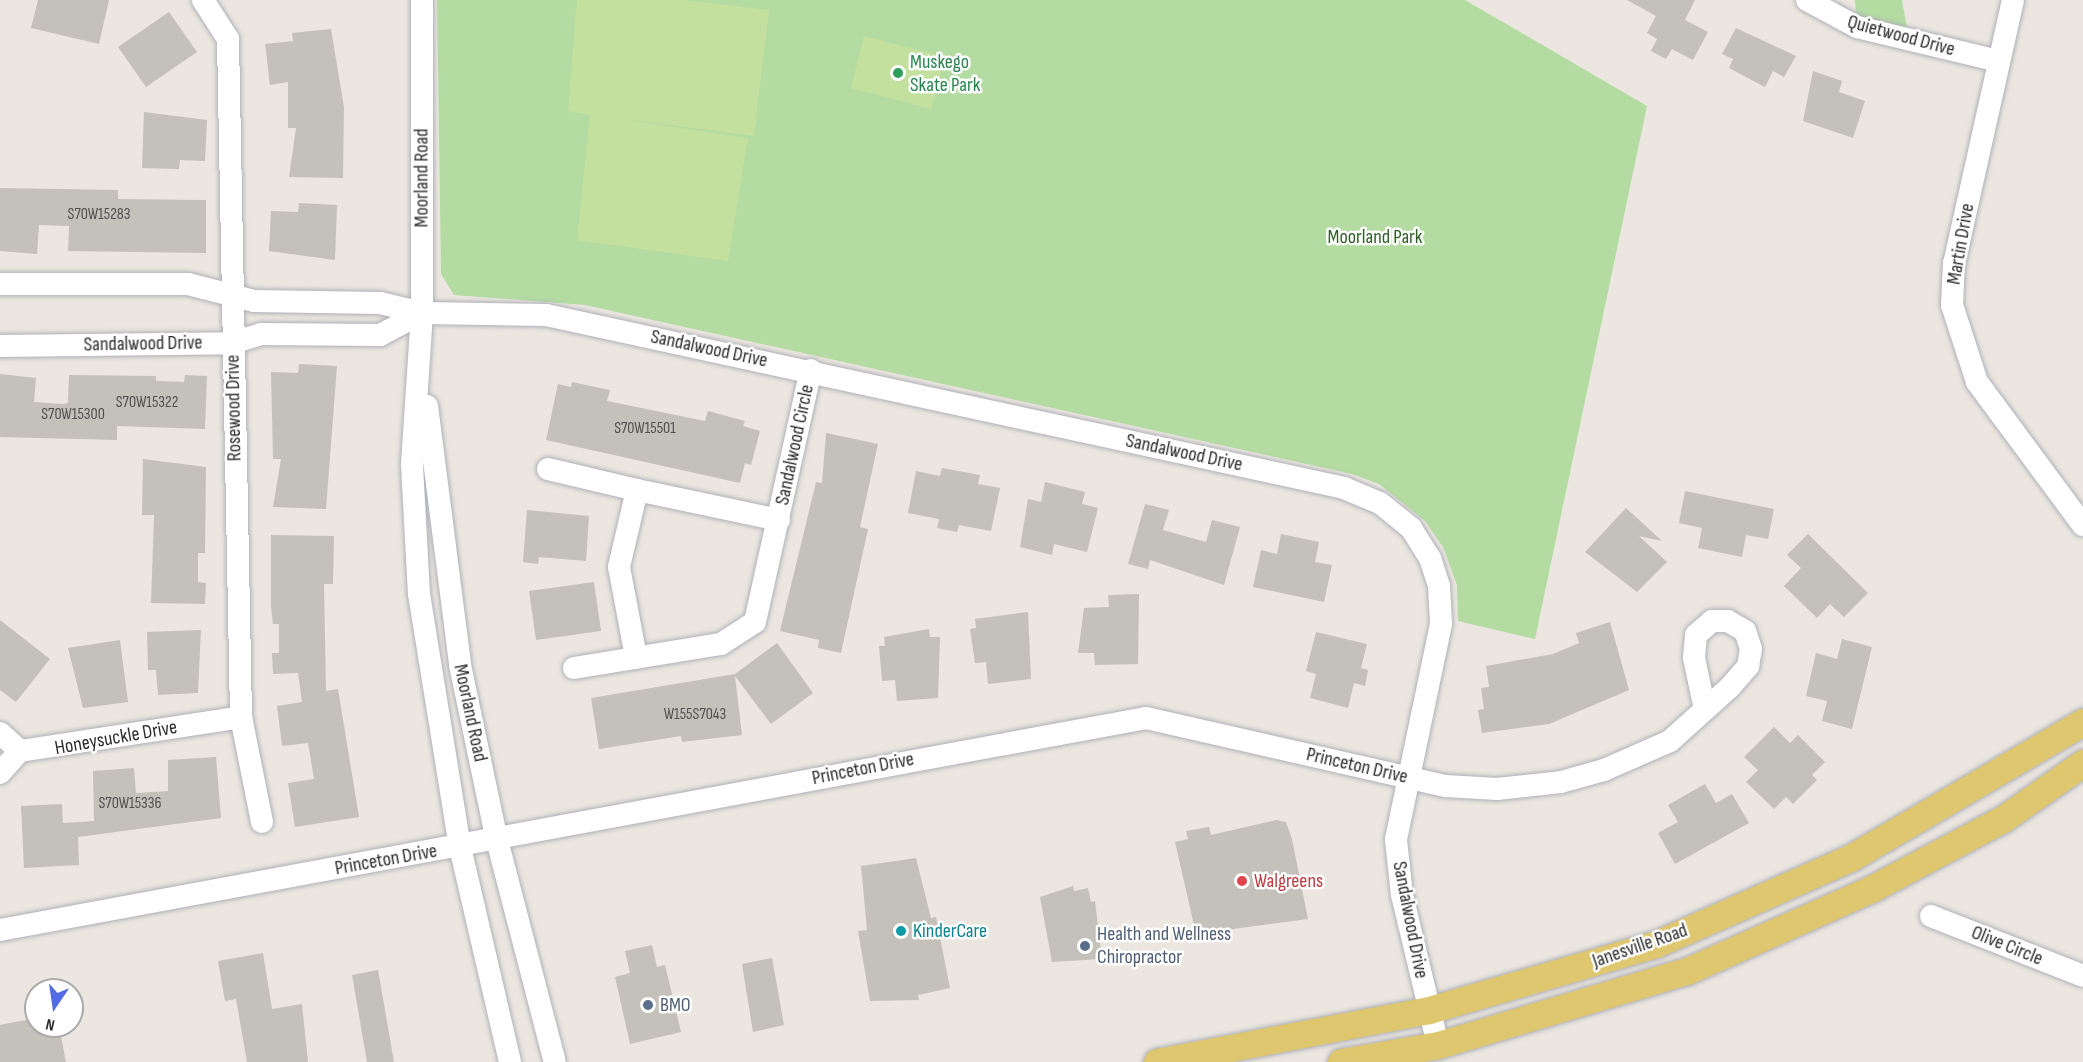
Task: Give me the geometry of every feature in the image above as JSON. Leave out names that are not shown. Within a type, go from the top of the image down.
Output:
[{"type":"main road","name":"Janesville Road","points":[[1157,1062],[1429,1010],[1656,944],[1814,877],[2006,771],[2083,722]]},
{"type":"main road","name":"Janesville Road","points":[[1341,1062],[1438,1045],[1595,1003],[1746,946],[1873,888],[1993,824],[2083,763]]},
{"type":"street","name":"Rosewood Drive","points":[[204,0],[228,39],[229,293],[241,717],[262,822]]},
{"type":"street","name":"Moorland Road","points":[[422,0],[422,313],[421,357],[412,465],[419,594],[459,847],[510,1062]]},
{"type":"street","name":"Quietwood Drive","points":[[1807,0],[1857,27],[1999,61]]},
{"type":"street","name":"Martin Drive","points":[[2013,0],[1954,263],[1952,305],[1977,382],[2079,510]]},
{"type":"street","name":"Sandalwood Drive","points":[[0,284],[188,284],[254,301],[380,303],[422,313],[546,315],[811,370],[1332,485],[1380,503],[1411,528],[1430,558],[1439,586],[1441,624],[1396,840],[1402,895],[1438,1045]]},
{"type":"street","name":"Sandalwood Drive","points":[[0,346],[232,343],[261,334],[380,335],[422,313]]},
{"type":"street","name":"Moorland Road","points":[[421,357],[447,589],[497,840],[555,1062]]},
{"type":"street","name":"Sandalwood Circle","points":[[574,668],[721,644],[755,622],[811,370]]},
{"type":"street","name":"Sandalwood Circle","points":[[548,469],[779,520]]},
{"type":"street","points":[[636,657],[620,567],[637,490]]},
{"type":"street","name":"Princeton Drive","points":[[0,930],[497,840],[1146,718],[1408,778],[1471,789],[1561,782],[1604,770],[1671,741],[1704,705]]},
{"type":"street","name":"Honeysuckle Drive","points":[[20,751],[241,717]]},
{"type":"street","points":[[0,733],[20,751],[0,773]]},
{"type":"street","name":"Olive Circle","points":[[1931,916],[2083,976]]},
{"type":"green space","name":"Moorland Park","points":[[437,0],[1465,0],[1647,106],[1535,639],[1458,621],[1457,585],[1443,547],[1425,521],[1379,484],[1352,474],[585,305],[454,295],[441,274]]},
{"type":"green space","points":[[577,0],[684,0],[769,10],[754,136],[616,118],[748,138],[728,261],[577,240],[590,115],[568,111]]},
{"type":"green space","points":[[1855,0],[1902,0],[1909,40],[1857,27]]},
{"type":"green space","name":"Muskego Skate Park","points":[[864,36],[945,57],[931,109],[851,88]]},
{"type":"building","points":[[38,0],[109,0],[99,44],[31,28]]},
{"type":"building","points":[[1627,0],[1695,0],[1685,20],[1708,32],[1693,60],[1672,49],[1666,59],[1651,51],[1657,39],[1647,33],[1656,16]]},
{"type":"building","points":[[169,12],[197,52],[146,87],[118,47]]},
{"type":"building","points":[[1736,28],[1796,56],[1784,77],[1773,71],[1765,87],[1729,68],[1733,59],[1722,54]]},
{"type":"building","points":[[331,29],[344,107],[343,178],[289,177],[296,128],[288,128],[288,82],[270,85],[265,44],[293,41],[292,33]]},
{"type":"building","points":[[1813,71],[1842,81],[1839,92],[1865,101],[1853,138],[1803,121]]},
{"type":"building","points":[[144,112],[207,120],[205,161],[180,160],[179,169],[142,168]]},
{"type":"building","points":[[0,188],[118,190],[118,199],[206,200],[206,253],[68,251],[69,226],[39,225],[37,254],[0,251]]},
{"type":"building","points":[[299,203],[337,205],[335,260],[269,251],[271,211],[298,212]]},
{"type":"building","points":[[299,364],[337,366],[326,509],[273,507],[281,459],[273,459],[271,372],[298,373]]},
{"type":"building","points":[[0,374],[36,378],[34,402],[62,404],[68,403],[69,375],[156,376],[156,381],[184,382],[185,375],[207,376],[205,429],[117,426],[117,440],[0,437]]},
{"type":"building","points":[[572,382],[610,390],[607,401],[705,421],[708,411],[745,421],[743,426],[760,431],[751,465],[745,463],[740,483],[546,440],[558,384],[571,387]]},
{"type":"building","points":[[826,433],[878,444],[860,527],[868,529],[841,653],[818,648],[819,640],[780,631],[816,482],[822,483]]},
{"type":"building","points":[[143,459],[206,467],[205,553],[198,553],[198,582],[206,583],[205,604],[151,603],[154,515],[142,515]]},
{"type":"building","points":[[942,468],[980,475],[978,484],[1000,488],[991,531],[959,525],[957,532],[937,528],[939,519],[908,513],[916,471],[940,476]]},
{"type":"building","points":[[1045,482],[1085,492],[1082,504],[1098,508],[1087,552],[1054,544],[1052,555],[1020,547],[1028,499],[1041,502]]},
{"type":"building","points":[[1685,491],[1774,509],[1768,539],[1746,535],[1742,557],[1698,548],[1702,528],[1679,523]]},
{"type":"building","points":[[1145,504],[1169,510],[1163,530],[1206,542],[1212,520],[1240,527],[1224,585],[1150,560],[1148,569],[1128,564]]},
{"type":"building","points":[[1626,508],[1662,541],[1639,536],[1667,562],[1637,592],[1585,552]]},
{"type":"building","points":[[527,510],[589,516],[586,561],[539,557],[538,564],[523,562]]},
{"type":"building","points":[[1281,534],[1319,542],[1315,562],[1332,565],[1324,602],[1253,587],[1261,550],[1277,554]]},
{"type":"building","points":[[1808,534],[1868,593],[1844,617],[1830,604],[1817,618],[1784,586],[1801,568],[1787,555]]},
{"type":"building","points":[[271,535],[334,536],[333,584],[324,584],[326,691],[338,689],[359,817],[295,827],[288,783],[314,779],[308,743],[282,746],[277,706],[302,702],[298,673],[273,674],[272,653],[279,653],[279,624],[273,624],[271,607]]},
{"type":"building","points":[[594,582],[601,631],[536,640],[529,591]]},
{"type":"building","points":[[1139,594],[1138,664],[1095,665],[1094,653],[1078,653],[1084,608],[1109,607],[1108,595]]},
{"type":"building","points":[[1028,612],[1031,679],[988,684],[986,662],[975,663],[970,629],[976,628],[975,619]]},
{"type":"building","points":[[0,620],[50,659],[16,702],[0,690]]},
{"type":"building","points":[[1610,622],[1629,690],[1549,724],[1482,733],[1478,710],[1484,709],[1481,688],[1489,687],[1486,666],[1553,654],[1579,643],[1576,633]]},
{"type":"building","points":[[929,629],[930,637],[940,637],[938,698],[897,701],[895,680],[882,681],[879,646],[885,646],[884,637]]},
{"type":"building","points":[[201,630],[198,693],[158,695],[156,670],[148,670],[147,632]]},
{"type":"building","points":[[1316,632],[1367,644],[1361,668],[1368,670],[1365,686],[1354,683],[1348,708],[1310,698],[1316,674],[1306,671]]},
{"type":"building","points":[[1842,639],[1872,647],[1852,729],[1822,721],[1827,701],[1806,696],[1816,653],[1837,659]]},
{"type":"building","points":[[120,640],[128,702],[83,708],[68,648]]},
{"type":"building","points":[[777,643],[813,693],[771,724],[735,676],[742,735],[682,742],[681,736],[599,749],[591,698],[735,674]]},
{"type":"building","points":[[1774,727],[1790,743],[1798,735],[1825,762],[1812,775],[1817,780],[1793,804],[1786,797],[1774,809],[1746,782],[1758,770],[1744,757]]},
{"type":"building","points":[[216,757],[221,818],[78,837],[79,865],[24,868],[21,806],[62,804],[63,823],[94,821],[93,771],[134,768],[136,793],[168,791],[168,760]]},
{"type":"building","points":[[1705,784],[1716,803],[1732,794],[1749,823],[1675,864],[1658,833],[1678,822],[1668,805]]},
{"type":"building","name":"Walgreens","points":[[1276,820],[1286,822],[1292,839],[1308,919],[1196,934],[1175,842],[1188,839],[1186,831],[1209,827],[1211,835]]},
{"type":"building","name":"KinderCare","points":[[916,858],[931,918],[936,917],[950,988],[918,995],[919,1000],[870,1001],[858,931],[867,930],[861,866]]},
{"type":"building","points":[[1073,886],[1074,891],[1088,888],[1091,902],[1095,901],[1102,959],[1052,962],[1040,897]]},
{"type":"building","name":"BMO","points":[[652,945],[657,967],[665,965],[681,1032],[630,1044],[615,977],[630,973],[625,951]]},
{"type":"building","points":[[263,953],[272,1009],[302,1004],[308,1062],[247,1062],[236,999],[225,1001],[218,961]]},
{"type":"building","points":[[772,958],[784,1025],[753,1032],[742,964]]},
{"type":"building","points":[[378,970],[394,1062],[367,1062],[352,975]]},
{"type":"building","points":[[24,1020],[24,1038],[61,1038],[66,1062],[0,1062],[0,1025]]},
{"type":"place","name":"Muskego Skate Park","points":[[898,73]]},
{"type":"place","name":"Walgreens","points":[[1242,881]]},
{"type":"place","name":"KinderCare","points":[[901,931]]},
{"type":"place","name":"Health and Wellness Chiropractor","points":[[1085,946]]},
{"type":"place","name":"BMO","points":[[648,1005]]}]
